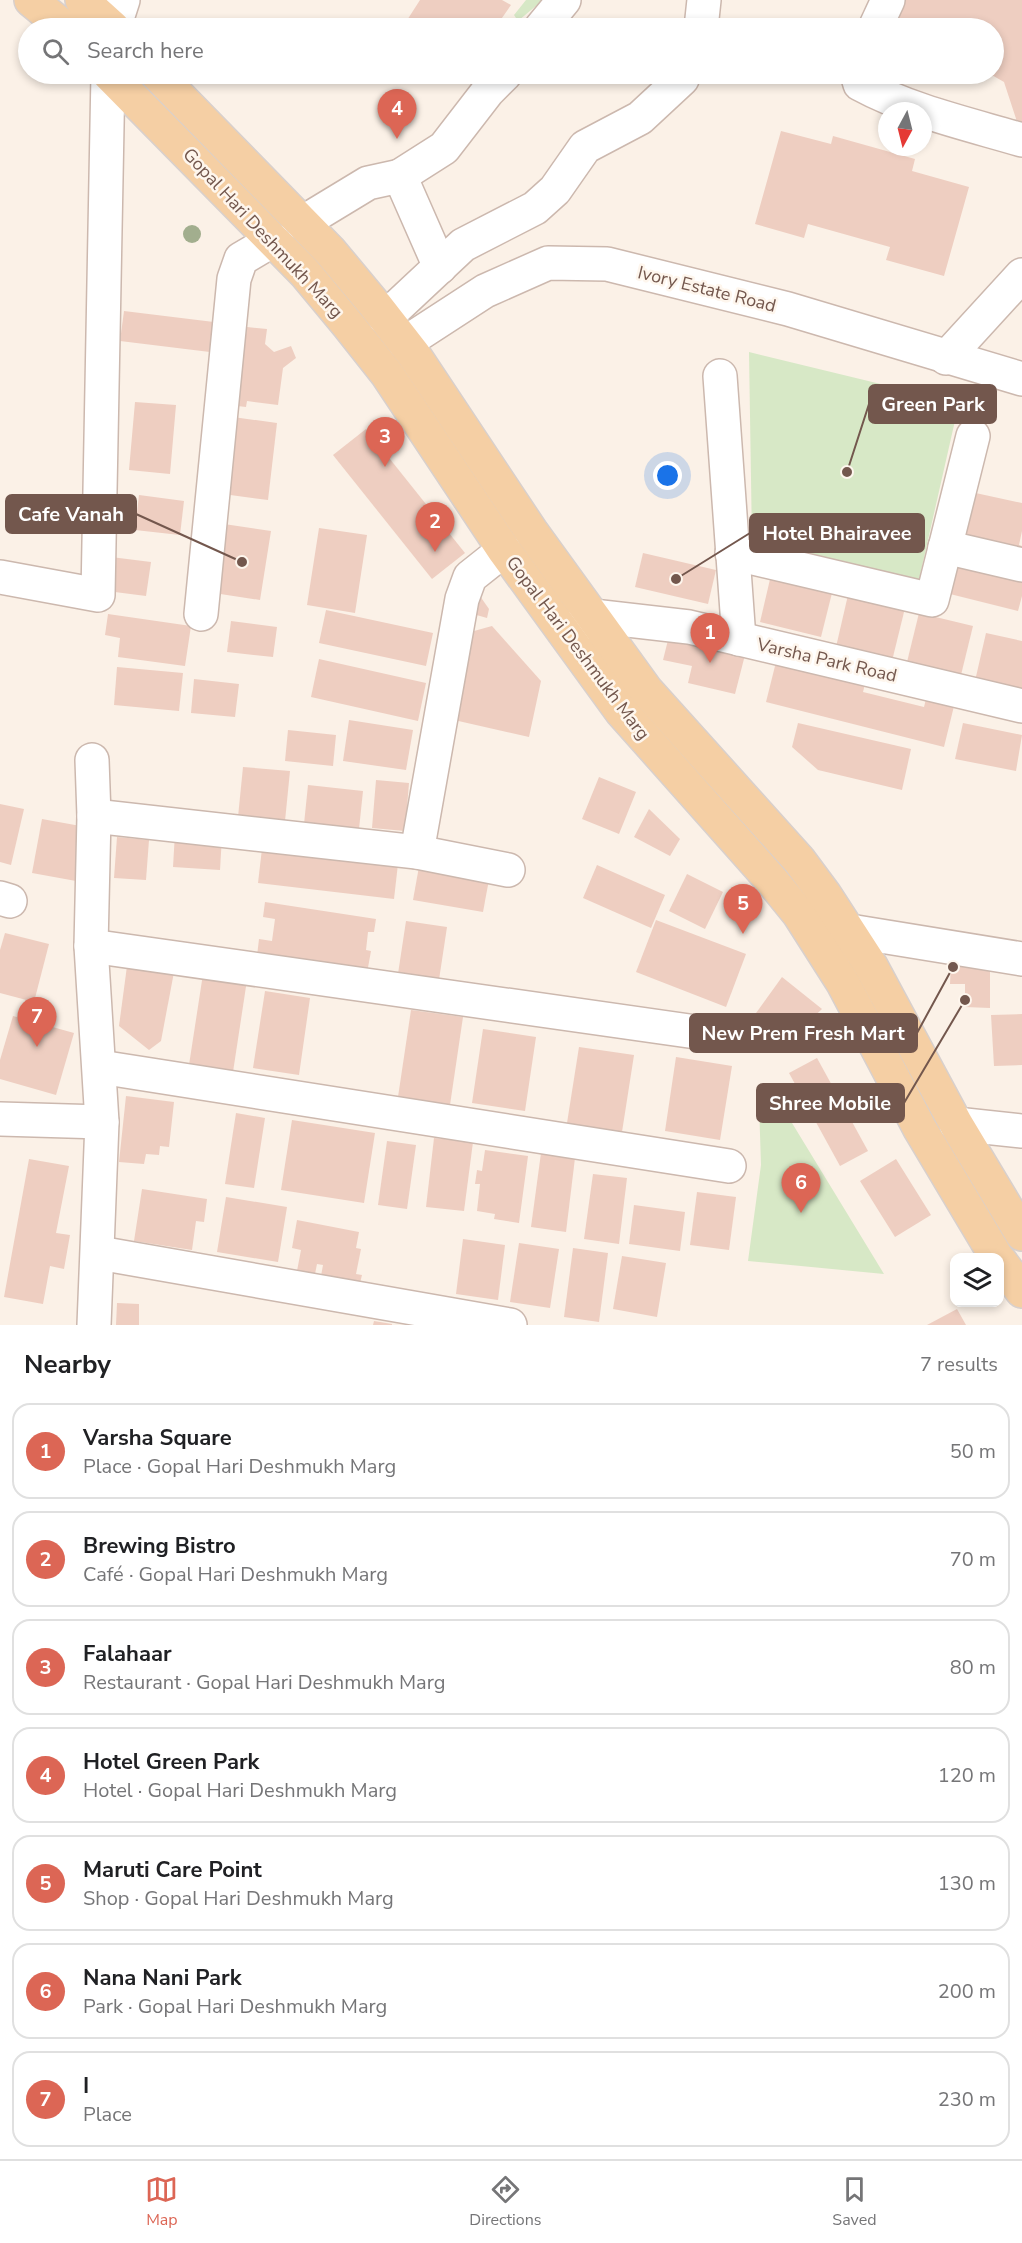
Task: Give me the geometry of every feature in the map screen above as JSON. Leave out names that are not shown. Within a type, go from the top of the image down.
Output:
[{"type":"main road","points":[[32,0],[53,18]]},
{"type":"main road","points":[[82,0],[103,18]]},
{"type":"main road","name":"Gopal Hari Deshmukh Marg","points":[[119,84],[305,273],[387,374],[504,550],[621,711],[799,914],[843,982],[920,1129],[995,1253]]},
{"type":"main road","name":"Gopal Hari Deshmukh Marg","points":[[167,84],[330,251],[385,318],[531,531],[646,690],[799,860],[850,931],[904,1024],[956,1124],[1021,1232]]},
{"type":"main road","points":[[1004,1268],[1022,1291]]},
{"type":"street","points":[[117,18],[123,0]]},
{"type":"street","points":[[549,18],[564,0]]},
{"type":"street","points":[[702,18],[704,0]]},
{"type":"street","points":[[880,18],[888,0]]},
{"type":"street","points":[[0,577],[98,595],[109,84]]},
{"type":"street","points":[[303,223],[368,183],[400,176],[444,148],[495,84]]},
{"type":"street","points":[[385,318],[463,245],[535,208],[555,190],[585,147],[640,118],[677,84]]},
{"type":"street","points":[[860,84],[876,93],[940,116],[1022,140]]},
{"type":"street","points":[[400,176],[440,267]]},
{"type":"street","points":[[201,614],[234,279],[241,259],[273,240]]},
{"type":"street","name":"Ivory Estate Road","points":[[405,344],[485,291],[548,263],[607,264],[788,309],[1022,379]]},
{"type":"street","points":[[946,358],[1022,275]]},
{"type":"street","points":[[720,376],[739,639]]},
{"type":"street","points":[[732,553],[932,600],[973,436]]},
{"type":"street","points":[[945,547],[1022,566]]},
{"type":"street","points":[[417,852],[462,599],[470,577],[504,550]]},
{"type":"street","points":[[565,635],[594,616]]},
{"type":"street","name":"Varsha Park Road","points":[[594,616],[689,627],[1022,706]]},
{"type":"street","points":[[92,759],[94,816],[91,946],[102,1122],[99,1253],[94,1325]]},
{"type":"street","points":[[94,816],[417,852],[508,870]]},
{"type":"street","points":[[850,931],[1022,959]]},
{"type":"street","points":[[91,946],[717,1035]]},
{"type":"street","points":[[100,1067],[729,1166]]},
{"type":"street","points":[[0,1119],[102,1122]]},
{"type":"street","points":[[956,1124],[1022,1131]]},
{"type":"street","points":[[99,1253],[510,1325]]},
{"type":"green space","points":[[526,0],[543,0],[522,18],[516,18],[514,15]]},
{"type":"green space","points":[[749,352],[959,403],[918,584],[752,541]]},
{"type":"green space","points":[[778,1100],[884,1274],[748,1261],[761,1165],[759,1104]]},
{"type":"building","points":[[420,0],[502,0],[511,5],[502,18],[408,18]]},
{"type":"building","points":[[896,0],[1022,0],[1022,137],[1004,82],[1004,18],[891,18]]},
{"type":"building","points":[[781,131],[831,144],[833,136],[878,149],[878,156],[904,156],[915,159],[912,171],[969,187],[944,276],[886,260],[890,247],[808,224],[804,238],[755,224]]},
{"type":"building","points":[[124,311],[222,323],[218,353],[120,341]]},
{"type":"building","points":[[247,327],[267,329],[265,344],[274,352],[291,346],[296,358],[283,368],[278,405],[247,401],[246,407],[229,405],[237,341],[245,342]]},
{"type":"building","points":[[135,402],[176,405],[170,474],[129,470]]},
{"type":"building","points":[[233,417],[277,423],[268,500],[223,494]]},
{"type":"building","points":[[366,429],[465,553],[432,579],[333,455]]},
{"type":"building","points":[[971,492],[1022,503],[1022,531],[1019,545],[1022,546],[1022,557],[960,542]]},
{"type":"building","points":[[139,495],[184,501],[180,535],[135,530]]},
{"type":"building","points":[[224,524],[271,531],[260,600],[214,593]]},
{"type":"building","points":[[319,528],[367,535],[355,613],[307,605]]},
{"type":"building","points":[[643,553],[716,570],[708,604],[635,587]]},
{"type":"building","points":[[960,555],[1022,571],[1022,596],[1018,611],[950,594]]},
{"type":"building","points":[[111,557],[151,562],[146,596],[107,591]]},
{"type":"building","points":[[771,575],[833,589],[821,637],[760,622]]},
{"type":"building","points":[[473,586],[489,609],[487,618],[466,612]]},
{"type":"building","points":[[848,595],[905,608],[892,661],[836,647]]},
{"type":"building","points":[[326,610],[433,633],[426,666],[319,643]]},
{"type":"building","points":[[919,613],[973,626],[961,675],[907,662]]},
{"type":"building","points":[[108,614],[191,626],[185,666],[118,657],[120,638],[105,635]]},
{"type":"building","points":[[231,621],[277,627],[273,657],[227,652]]},
{"type":"building","points":[[492,626],[541,681],[529,737],[454,720],[474,631]]},
{"type":"building","points":[[670,632],[746,651],[735,694],[688,683],[692,666],[663,660]]},
{"type":"building","points":[[986,633],[1022,641],[1022,691],[975,681]]},
{"type":"building","points":[[319,659],[426,683],[418,721],[311,697]]},
{"type":"building","points":[[776,662],[865,684],[863,692],[924,707],[926,699],[954,706],[944,747],[766,702]]},
{"type":"building","points":[[117,667],[183,673],[179,711],[114,705]]},
{"type":"building","points":[[194,679],[239,684],[235,717],[191,713]]},
{"type":"building","points":[[349,720],[413,730],[406,770],[343,761]]},
{"type":"building","points":[[798,723],[911,749],[902,790],[818,770],[792,747]]},
{"type":"building","points":[[963,723],[1022,735],[1016,771],[955,759]]},
{"type":"building","points":[[288,730],[336,735],[333,766],[285,761]]},
{"type":"building","points":[[243,767],[290,771],[285,821],[238,817]]},
{"type":"building","points":[[599,777],[636,792],[619,834],[582,819]]},
{"type":"building","points":[[376,780],[409,783],[405,831],[372,828]]},
{"type":"building","points":[[308,785],[363,791],[359,829],[304,824]]},
{"type":"building","points":[[0,804],[24,809],[11,865],[0,862]]},
{"type":"building","points":[[649,809],[680,839],[670,856],[634,837]]},
{"type":"building","points":[[42,819],[86,827],[76,881],[32,873]]},
{"type":"building","points":[[175,833],[222,836],[220,870],[173,867]]},
{"type":"building","points":[[117,837],[149,840],[146,880],[114,878]]},
{"type":"building","points":[[263,840],[399,855],[394,899],[258,883]]},
{"type":"building","points":[[420,861],[490,874],[483,912],[413,900]]},
{"type":"building","points":[[597,865],[665,895],[651,928],[583,898]]},
{"type":"building","points":[[687,874],[723,892],[705,929],[669,911]]},
{"type":"building","points":[[265,902],[376,919],[374,932],[368,932],[366,950],[371,951],[367,973],[257,956],[259,939],[272,941],[275,919],[263,917]]},
{"type":"building","points":[[656,920],[746,954],[726,1007],[636,972]]},
{"type":"building","points":[[406,921],[447,927],[437,993],[396,987]]},
{"type":"building","points":[[5,933],[49,944],[34,1002],[0,993],[0,950]]},
{"type":"building","points":[[951,962],[990,963],[990,1008],[965,1007],[965,984],[950,984]]},
{"type":"building","points":[[127,966],[174,972],[161,1041],[149,1050],[119,1026]]},
{"type":"building","points":[[203,974],[247,980],[233,1072],[189,1065]]},
{"type":"building","points":[[782,977],[822,1009],[786,1043],[751,1020]]},
{"type":"building","points":[[265,991],[310,998],[299,1075],[253,1068]]},
{"type":"building","points":[[411,1010],[463,1017],[450,1105],[398,1097]]},
{"type":"building","points":[[1022,1014],[1022,1065],[994,1066],[991,1015]]},
{"type":"building","points":[[13,1016],[74,1033],[56,1095],[0,1079],[0,1060]]},
{"type":"building","points":[[483,1029],[536,1037],[525,1111],[472,1103]]},
{"type":"building","points":[[579,1047],[634,1055],[622,1132],[567,1123]]},
{"type":"building","points":[[676,1057],[732,1066],[720,1140],[665,1131]]},
{"type":"building","points":[[817,1058],[868,1151],[840,1166],[789,1073]]},
{"type":"building","points":[[126,1096],[174,1102],[169,1147],[160,1146],[159,1155],[146,1154],[144,1164],[119,1162]]},
{"type":"building","points":[[236,1113],[265,1118],[254,1188],[225,1184]]},
{"type":"building","points":[[292,1120],[375,1133],[364,1203],[281,1190]]},
{"type":"building","points":[[434,1138],[473,1142],[464,1211],[426,1207]]},
{"type":"building","points":[[387,1141],[416,1145],[407,1209],[378,1205]]},
{"type":"building","points":[[485,1150],[528,1156],[519,1223],[494,1219],[495,1214],[477,1211],[480,1184],[475,1184],[477,1170],[482,1171]]},
{"type":"building","points":[[541,1153],[575,1158],[566,1232],[531,1227]]},
{"type":"building","points":[[29,1159],[69,1166],[56,1233],[70,1235],[64,1269],[50,1266],[43,1304],[4,1297]]},
{"type":"building","points":[[896,1159],[931,1215],[895,1237],[860,1181]]},
{"type":"building","points":[[593,1174],[627,1178],[619,1244],[584,1239]]},
{"type":"building","points":[[142,1189],[207,1199],[204,1222],[196,1221],[192,1250],[134,1241]]},
{"type":"building","points":[[697,1192],[736,1197],[729,1250],[690,1245]]},
{"type":"building","points":[[226,1197],[287,1207],[278,1262],[217,1252]]},
{"type":"building","points":[[634,1205],[685,1212],[680,1251],[629,1244]]},
{"type":"building","points":[[297,1220],[359,1232],[356,1248],[361,1249],[356,1274],[362,1275],[360,1283],[321,1276],[323,1265],[317,1264],[315,1274],[297,1271],[301,1250],[292,1248]]},
{"type":"building","points":[[463,1239],[505,1245],[498,1300],[456,1294]]},
{"type":"building","points":[[519,1243],[559,1249],[550,1308],[510,1302]]},
{"type":"building","points":[[573,1248],[608,1253],[599,1322],[564,1317]]},
{"type":"building","points":[[622,1256],[666,1263],[657,1317],[613,1309]]},
{"type":"building","points":[[117,1303],[139,1304],[139,1325],[116,1325]]},
{"type":"building","points":[[957,1309],[966,1325],[927,1325]]},
{"type":"building","points":[[374,1321],[392,1324],[392,1325],[373,1325]]},
{"type":"place","name":"Hotel Green Park","points":[[397,139]]},
{"type":"place","name":"Falahaar","points":[[385,467]]},
{"type":"place","name":"Green Park","points":[[847,472]]},
{"type":"place","name":"Brewing Bistro","points":[[435,552]]},
{"type":"place","name":"Cafe Vanah","points":[[242,562]]},
{"type":"place","name":"Hotel Bhairavee","points":[[676,579]]},
{"type":"place","name":"Varsha Square","points":[[710,663]]},
{"type":"place","name":"Maruti Care Point","points":[[743,934]]},
{"type":"place","name":"New Prem Fresh Mart","points":[[953,967]]},
{"type":"place","name":"Shree Mobile","points":[[965,1000]]},
{"type":"place","name":"I","points":[[37,1047]]},
{"type":"place","name":"Nana Nani Park","points":[[801,1213]]}]
